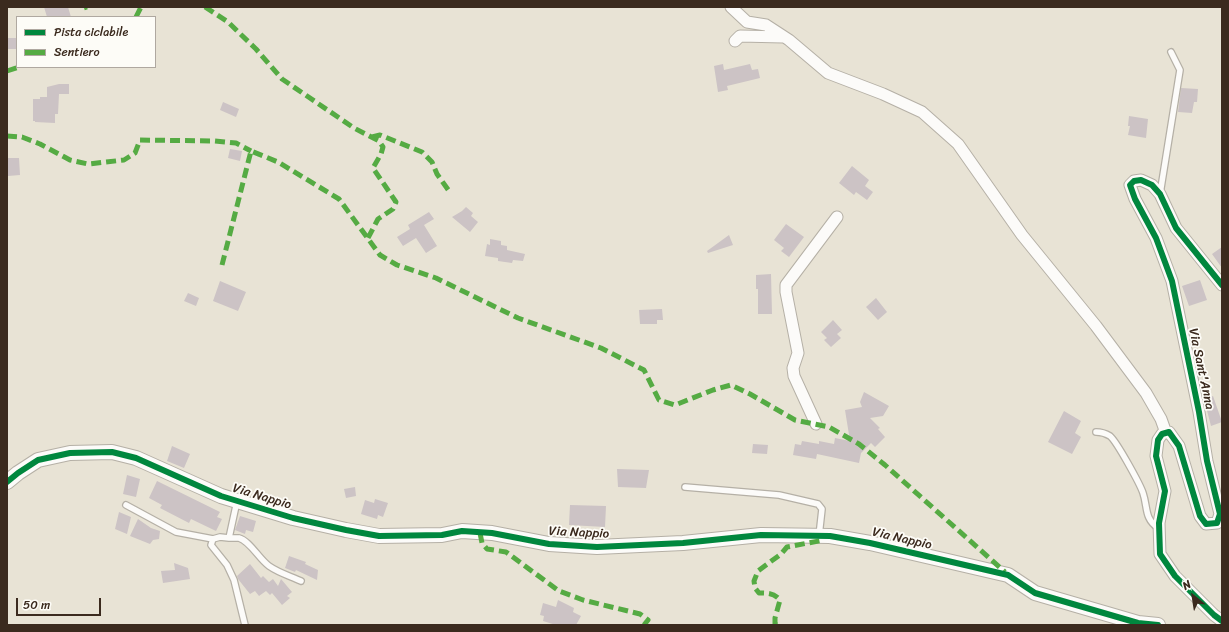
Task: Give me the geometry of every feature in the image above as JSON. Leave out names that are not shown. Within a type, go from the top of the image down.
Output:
[{"type":"street","points":[[731,7],[747,22],[766,25],[784,37],[828,73],[882,94],[922,112],[958,144],[1022,235],[1096,326],[1146,393],[1162,419],[1166,433],[1162,434],[1158,440],[1156,456],[1165,491],[1159,523],[1160,554],[1175,576],[1222,621]]},
{"type":"street","points":[[734,41],[740,36],[784,37]]},
{"type":"street","name":"Via Sant'Anna","points":[[1166,433],[1169,432],[1179,446],[1200,516],[1206,524],[1217,523],[1220,514],[1207,462],[1199,412],[1172,281],[1156,238],[1134,199],[1130,185],[1134,181],[1141,180],[1152,185],[1160,194],[1176,228],[1222,286]]},
{"type":"street","points":[[816,424],[794,376],[793,368],[798,353],[786,292],[786,285],[837,217]]},
{"type":"street","name":"Via Nappio","points":[[7,482],[38,460],[70,453],[112,452],[136,458],[221,496],[293,518],[379,536],[442,535],[462,532],[492,533],[549,544],[597,547],[683,543],[761,535],[830,536],[870,543],[1008,575],[1035,593],[1138,623],[1158,625]]},
{"type":"lane","points":[[1160,194],[1180,70],[1171,52]]},
{"type":"lane","points":[[1096,432],[1104,432],[1112,438],[1143,492],[1147,516],[1151,523],[1159,529]]},
{"type":"lane","points":[[685,487],[779,496],[818,504],[822,509],[819,536]]},
{"type":"lane","points":[[229,538],[238,501]]},
{"type":"lane","points":[[126,505],[176,532],[212,539],[220,537],[239,538],[251,546],[258,557],[269,566],[279,572],[302,581]]},
{"type":"lane","points":[[212,539],[211,545],[227,566],[234,580],[245,625]]},
{"type":"building","points":[[44,7],[68,7],[71,16],[47,16]]},
{"type":"building","points":[[7,38],[16,38],[16,49],[7,49]]},
{"type":"building","points":[[723,64],[724,70],[750,64],[752,70],[758,69],[760,78],[727,86],[728,90],[718,92],[714,66]]},
{"type":"building","points":[[59,84],[69,84],[69,94],[59,94],[58,114],[55,114],[55,123],[33,121],[33,99],[47,97],[47,87]]},
{"type":"building","points":[[1181,88],[1198,89],[1197,102],[1194,102],[1192,113],[1178,112]]},
{"type":"building","points":[[223,102],[239,109],[236,117],[220,110]]},
{"type":"building","points":[[1129,116],[1148,119],[1146,138],[1128,135],[1130,126],[1128,126]]},
{"type":"building","points":[[230,149],[242,151],[240,161],[228,158]]},
{"type":"building","points":[[8,158],[19,158],[20,175],[8,176]]},
{"type":"building","points":[[852,166],[869,180],[865,186],[873,192],[867,200],[856,192],[854,195],[839,183]]},
{"type":"building","points":[[466,207],[473,213],[471,216],[478,222],[470,232],[452,217]]},
{"type":"building","points":[[429,212],[434,219],[424,225],[437,246],[426,253],[416,238],[403,246],[397,237],[410,229],[408,225]]},
{"type":"building","points":[[786,224],[804,237],[789,257],[781,251],[784,248],[774,240]]},
{"type":"building","points":[[729,235],[733,245],[708,253],[707,251]]},
{"type":"building","points":[[490,239],[501,241],[501,245],[507,246],[507,250],[525,254],[523,261],[513,260],[512,263],[498,261],[498,258],[485,256],[487,244],[490,245]]},
{"type":"building","points":[[1222,247],[1222,268],[1212,254]]},
{"type":"building","points":[[771,274],[772,314],[758,314],[758,289],[756,289],[756,275]]},
{"type":"building","points":[[1200,280],[1207,300],[1189,306],[1182,286]]},
{"type":"building","points":[[220,281],[246,292],[238,311],[213,301]]},
{"type":"building","points":[[188,293],[199,298],[196,306],[184,301]]},
{"type":"building","points":[[876,298],[887,312],[878,320],[866,307]]},
{"type":"building","points":[[662,309],[663,320],[657,320],[657,324],[640,324],[639,310]]},
{"type":"building","points":[[833,320],[842,330],[837,334],[841,338],[831,347],[824,340],[827,338],[821,332]]},
{"type":"building","points":[[864,392],[889,406],[883,416],[870,418],[880,428],[878,429],[885,437],[875,447],[871,443],[861,453],[859,463],[817,454],[816,459],[793,455],[795,444],[801,445],[802,441],[819,444],[819,441],[834,444],[835,438],[850,441],[845,410],[862,407],[860,402]]},
{"type":"building","points":[[1213,396],[1222,422],[1211,426],[1204,399]]},
{"type":"building","points":[[1064,411],[1081,421],[1075,433],[1081,437],[1072,454],[1048,442]]},
{"type":"building","points":[[753,444],[768,445],[767,454],[752,453]]},
{"type":"building","points":[[172,446],[190,454],[184,468],[167,461]]},
{"type":"building","points":[[617,469],[649,470],[646,488],[618,487]]},
{"type":"building","points":[[127,475],[140,479],[136,497],[123,494]]},
{"type":"building","points":[[157,481],[220,512],[217,517],[222,519],[216,531],[191,519],[189,523],[160,508],[162,505],[149,498]]},
{"type":"building","points":[[355,487],[356,496],[346,498],[344,489]]},
{"type":"building","points":[[375,499],[388,503],[383,517],[378,515],[377,519],[361,514],[365,500],[374,503]]},
{"type":"building","points":[[570,505],[606,506],[605,527],[569,525]]},
{"type":"building","points":[[119,512],[131,517],[127,534],[115,529]]},
{"type":"building","points":[[240,516],[256,521],[253,532],[246,530],[245,534],[235,530]]},
{"type":"building","points":[[138,519],[151,528],[160,531],[159,539],[153,540],[150,544],[130,536]]},
{"type":"building","points":[[289,556],[306,562],[305,564],[318,570],[317,580],[296,570],[295,572],[285,568]]},
{"type":"building","points":[[174,563],[188,568],[190,579],[163,583],[161,571],[175,570]]},
{"type":"building","points":[[250,564],[261,578],[263,576],[269,582],[273,579],[278,586],[281,579],[292,592],[287,596],[290,598],[282,605],[272,593],[270,595],[266,591],[259,596],[255,591],[250,594],[237,576]]},
{"type":"building","points":[[558,600],[574,608],[573,612],[581,616],[576,625],[556,625],[543,621],[544,616],[540,615],[543,603],[556,607]]},
{"type":"marked path","points":[[136,16],[141,7]]},
{"type":"marked path","points":[[205,7],[228,22],[256,49],[282,79],[354,128],[379,141],[383,147],[381,154],[373,168],[396,202],[393,209],[378,219],[368,238]]},
{"type":"marked path","points":[[7,71],[16,68]]},
{"type":"marked path","points":[[372,137],[380,135],[422,152],[432,162],[437,174],[449,191]]},
{"type":"marked path","points":[[7,136],[22,137],[40,144],[70,160],[88,164],[124,160],[135,153],[140,140],[215,141],[236,143],[251,151]]},
{"type":"marked path","points":[[222,265],[251,151],[278,162],[339,199],[380,255],[397,265],[436,278],[518,318],[601,348],[644,370],[659,400],[675,405],[713,390],[731,385],[750,394],[795,420],[829,427],[859,444],[885,465],[1005,572]]},
{"type":"marked path","points":[[480,533],[482,543],[487,549],[506,552],[559,591],[583,600],[640,614],[648,620],[644,625]]},
{"type":"marked path","points":[[777,625],[775,624],[775,618],[780,600],[771,594],[759,593],[755,588],[754,581],[758,571],[781,554],[787,547],[824,540]]},
{"type":"cycle path","points":[[1222,285],[1176,228],[1160,194],[1152,185],[1141,180],[1134,181],[1130,185],[1135,199],[1156,238],[1172,281],[1199,412],[1207,461],[1220,514],[1217,523],[1206,524],[1200,516],[1179,446],[1169,432],[1162,434],[1158,440],[1156,456],[1165,491],[1159,523],[1160,554],[1175,576],[1222,621]]},
{"type":"cycle path","points":[[7,482],[38,460],[70,453],[112,452],[136,458],[221,496],[293,518],[379,536],[442,535],[462,531],[492,533],[549,544],[597,547],[683,543],[761,535],[830,536],[870,543],[1008,575],[1035,593],[1138,623],[1158,625]]}]
